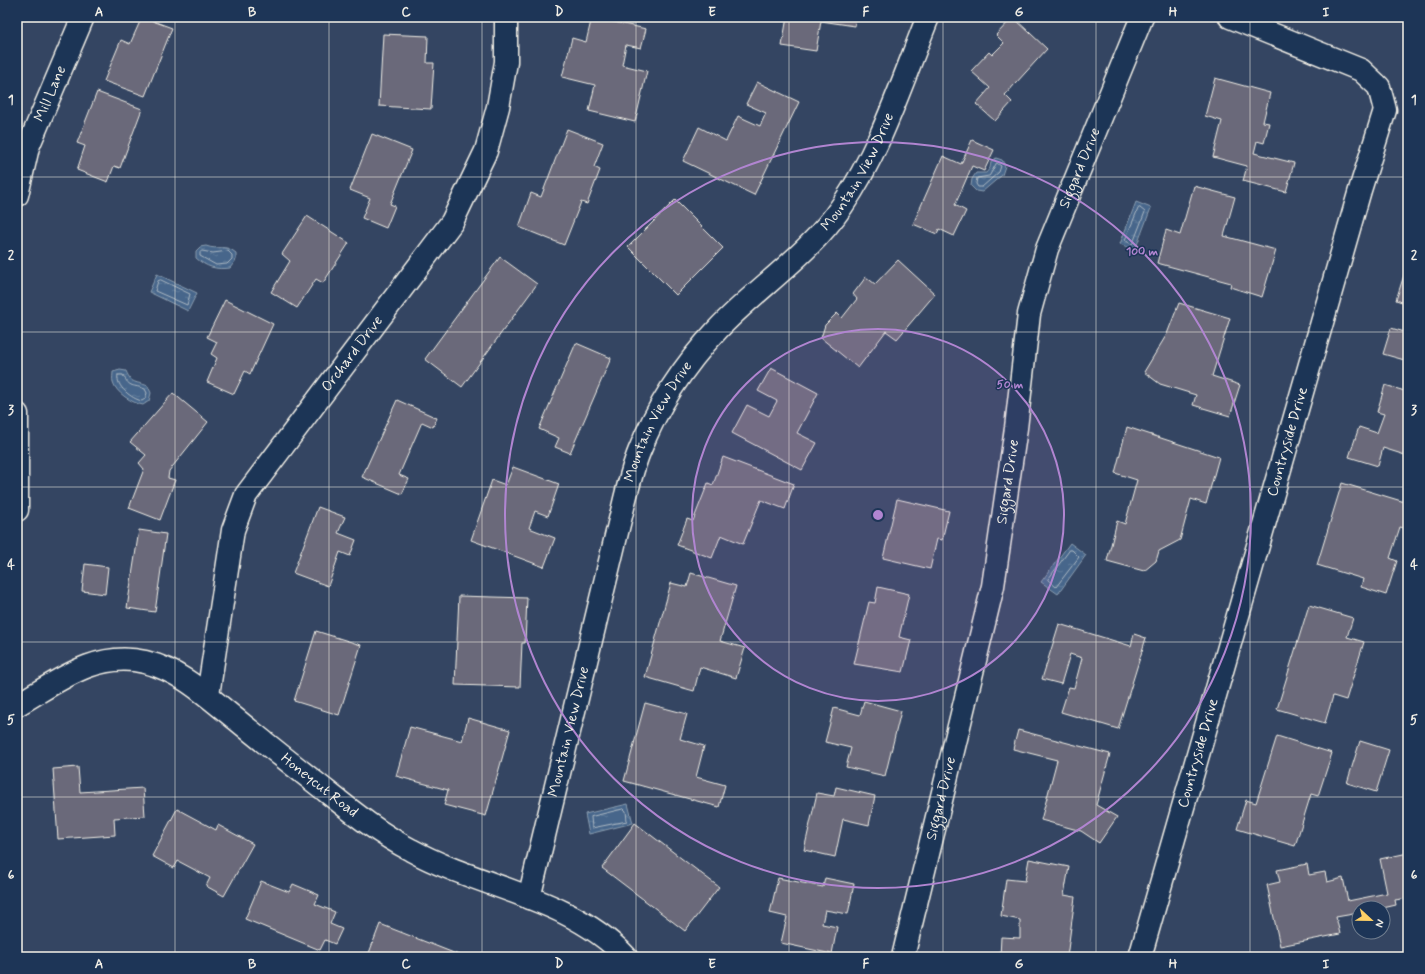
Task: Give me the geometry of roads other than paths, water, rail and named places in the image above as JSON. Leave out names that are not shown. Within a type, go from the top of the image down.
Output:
[{"type":"street","name":"Mill Lane","points":[[17,195],[28,147],[84,17]]},
{"type":"street","name":"Orchard Drive","points":[[208,695],[233,530],[246,495],[452,222],[486,150],[498,107],[506,62],[506,17]]},
{"type":"street","name":"Mountain View Drive","points":[[529,898],[625,499],[638,453],[657,412],[687,365],[719,328],[813,244],[842,206],[871,160],[928,17]]},
{"type":"street","name":"Siggard Drive","points":[[903,957],[993,586],[1016,428],[1029,314],[1047,249],[1142,17]]},
{"type":"street","name":"Countryside Drive","points":[[1140,957],[1360,190],[1385,110],[1379,88],[1361,70],[1230,17]]},
{"type":"street","points":[[17,414],[17,510]]},
{"type":"street","name":"Honeycut Road","points":[[17,705],[85,666],[106,660],[124,659],[144,662],[164,668],[184,678],[208,695],[229,715],[360,818],[411,851],[529,898],[587,926],[609,941],[626,957]]},
{"type":"water","points":[[996,158],[1002,160],[1005,166],[1002,175],[982,192],[976,191],[971,186],[972,179],[976,173],[986,173],[990,168],[991,162]]},
{"type":"water","points":[[1136,202],[1151,208],[1135,250],[1120,244]]},
{"type":"water","points":[[206,246],[214,248],[228,248],[236,253],[236,260],[230,268],[220,269],[207,266],[196,258],[196,251],[200,247]]},
{"type":"water","points":[[157,274],[197,293],[188,311],[149,292]]},
{"type":"water","points":[[120,370],[126,371],[132,381],[148,386],[151,393],[149,401],[143,405],[139,404],[129,400],[117,390],[113,382],[113,372]]},
{"type":"water","points":[[1070,543],[1086,555],[1058,594],[1041,582]]},
{"type":"water","points":[[628,804],[633,823],[589,834],[585,814]]}]
